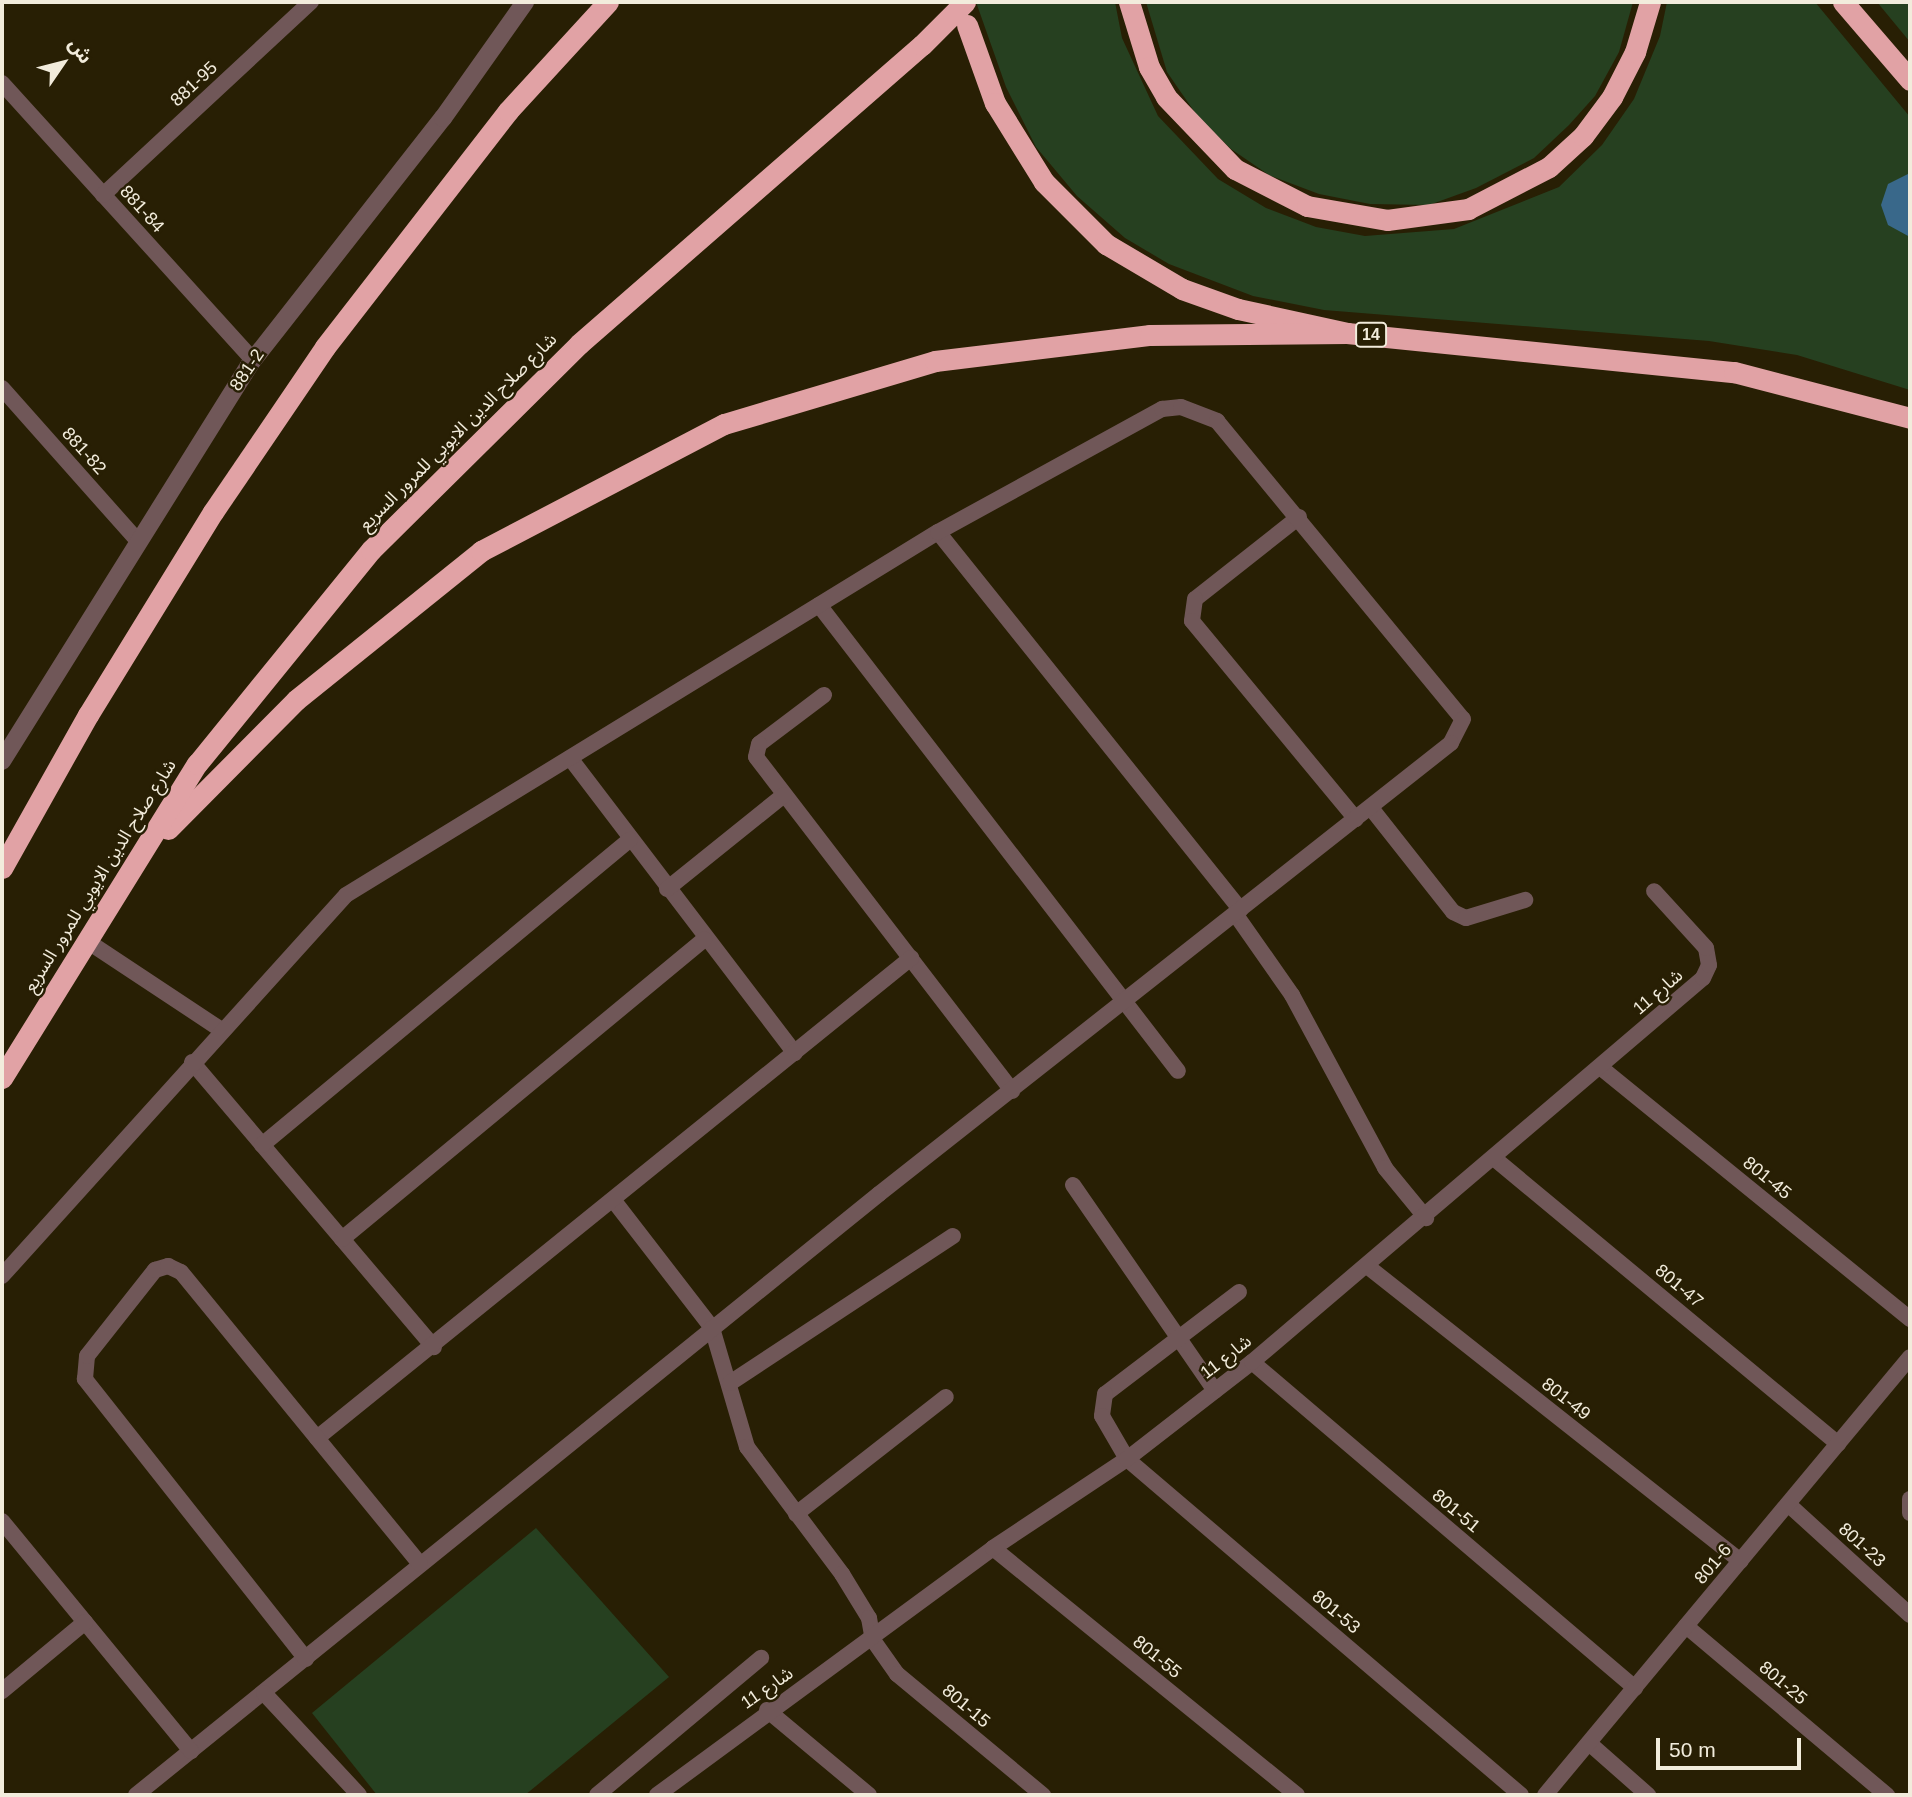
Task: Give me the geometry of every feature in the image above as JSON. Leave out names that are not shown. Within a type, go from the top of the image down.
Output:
[{"type":"highway","points":[[2,868],[88,715],[268,429],[384,267],[591,2]]},
{"type":"highway","points":[[508,111],[608,2]]},
{"type":"highway","name":"شارع صلاح الدين الايوبي للمرور السريع","points":[[2,1078],[205,754],[355,569],[474,442],[644,286],[846,113],[965,2]]},
{"type":"highway","points":[[1129,2],[1149,68],[1166,97],[1187,124],[1258,184],[1307,206],[1360,218],[1414,219],[1468,209],[1530,180],[1583,136],[1625,75],[1650,2]]},
{"type":"highway","points":[[1843,2],[1910,80]]},
{"type":"highway","name":"14","points":[[967,25],[995,103],[1027,158],[1063,204],[1106,244],[1156,276],[1209,300],[1347,333],[1734,372],[1910,418]]},
{"type":"highway","points":[[135,864],[296,700],[481,551],[724,424],[935,361],[1150,335],[1347,333]]},
{"type":"street","name":"881-95","points":[[103,195],[311,2]]},
{"type":"street","name":"881-2","points":[[2,761],[137,540],[253,360],[443,118],[525,2]]},
{"type":"street","name":"881-84","points":[[2,83],[253,360]]},
{"type":"street","name":"881-82","points":[[2,388],[137,540]]},
{"type":"street","points":[[2,1276],[220,1029],[346,895],[938,533],[1144,416],[1181,407],[1217,421],[1299,517],[1463,719],[1458,737],[1371,808],[712,1328],[136,1795]]},
{"type":"street","points":[[1299,517],[1195,599],[1192,621],[1356,819]]},
{"type":"street","points":[[938,533],[1238,913],[1292,995],[1385,1168],[1426,1217]]},
{"type":"street","points":[[819,605],[1178,1071]]},
{"type":"street","points":[[824,695],[756,748],[756,757],[1012,1091]]},
{"type":"street","points":[[570,758],[704,939],[795,1053]]},
{"type":"street","points":[[667,889],[784,795]]},
{"type":"street","points":[[1371,808],[1453,912],[1466,918],[1525,901]]},
{"type":"street","points":[[262,1144],[631,840]]},
{"type":"street","name":"شارع 11","points":[[657,1795],[767,1710],[873,1640],[993,1548],[1127,1459],[1215,1391],[1495,1159],[1703,978],[1709,965],[1706,948],[1654,891]]},
{"type":"street","points":[[342,1239],[704,939]]},
{"type":"street","points":[[87,941],[220,1029]]},
{"type":"street","points":[[317,1438],[434,1347],[911,958]]},
{"type":"street","points":[[192,1062],[434,1347]]},
{"type":"street","name":"801-45","points":[[1600,1067],[1910,1319]]},
{"type":"street","name":"801-47","points":[[1495,1159],[1838,1444]]},
{"type":"street","points":[[1073,1185],[1215,1391]]},
{"type":"street","name":"801-15","points":[[614,1201],[712,1328],[747,1447],[842,1574],[869,1618],[873,1640],[897,1674],[1043,1795]]},
{"type":"street","points":[[730,1383],[953,1236]]},
{"type":"street","name":"801-49","points":[[1367,1266],[1741,1561]]},
{"type":"street","points":[[306,1659],[92,1392],[85,1364],[155,1270],[175,1268],[420,1564]]},
{"type":"street","points":[[1127,1459],[1100,1405],[1105,1394],[1239,1292]]},
{"type":"street","name":"801-6","points":[[1545,1795],[1910,1357]]},
{"type":"street","name":"801-51","points":[[1252,1362],[1635,1688]]},
{"type":"street","points":[[796,1514],[946,1397]]},
{"type":"street","name":"801-53","points":[[1127,1459],[1521,1795]]},
{"type":"street","points":[[1910,1499],[1910,1513]]},
{"type":"street","name":"801-23","points":[[1788,1504],[1910,1615]]},
{"type":"street","points":[[2,1521],[191,1751]]},
{"type":"street","name":"801-55","points":[[993,1548],[1297,1795]]},
{"type":"street","points":[[2,1690],[85,1622]]},
{"type":"street","name":"801-25","points":[[1686,1626],[1887,1795]]},
{"type":"street","points":[[597,1795],[761,1658]]},
{"type":"street","points":[[264,1693],[359,1795]]},
{"type":"street","points":[[767,1710],[869,1795]]},
{"type":"street","points":[[1589,1743],[1648,1795]]},
{"type":"green space","points":[[976,2],[1115,2],[1122,38],[1158,116],[1218,179],[1266,208],[1316,227],[1365,236],[1454,229],[1559,187],[1602,145],[1634,99],[1660,36],[1667,2],[1815,2],[1910,117],[1910,390],[1797,355],[1709,341],[1324,310],[1253,296],[1169,264],[1125,238],[1077,196],[1036,147],[1006,87]]},
{"type":"green space","points":[[1146,2],[1633,2],[1619,52],[1595,96],[1569,125],[1534,158],[1476,188],[1429,205],[1370,204],[1319,194],[1269,175],[1231,149],[1198,117],[1167,72]]},
{"type":"green space","points":[[1877,2],[1910,2],[1910,42]]},
{"type":"green space","points":[[536,1528],[669,1677],[525,1795],[377,1795],[312,1713]]},
{"type":"water","points":[[1910,173],[1910,237],[1888,225],[1881,205],[1888,184]]}]
